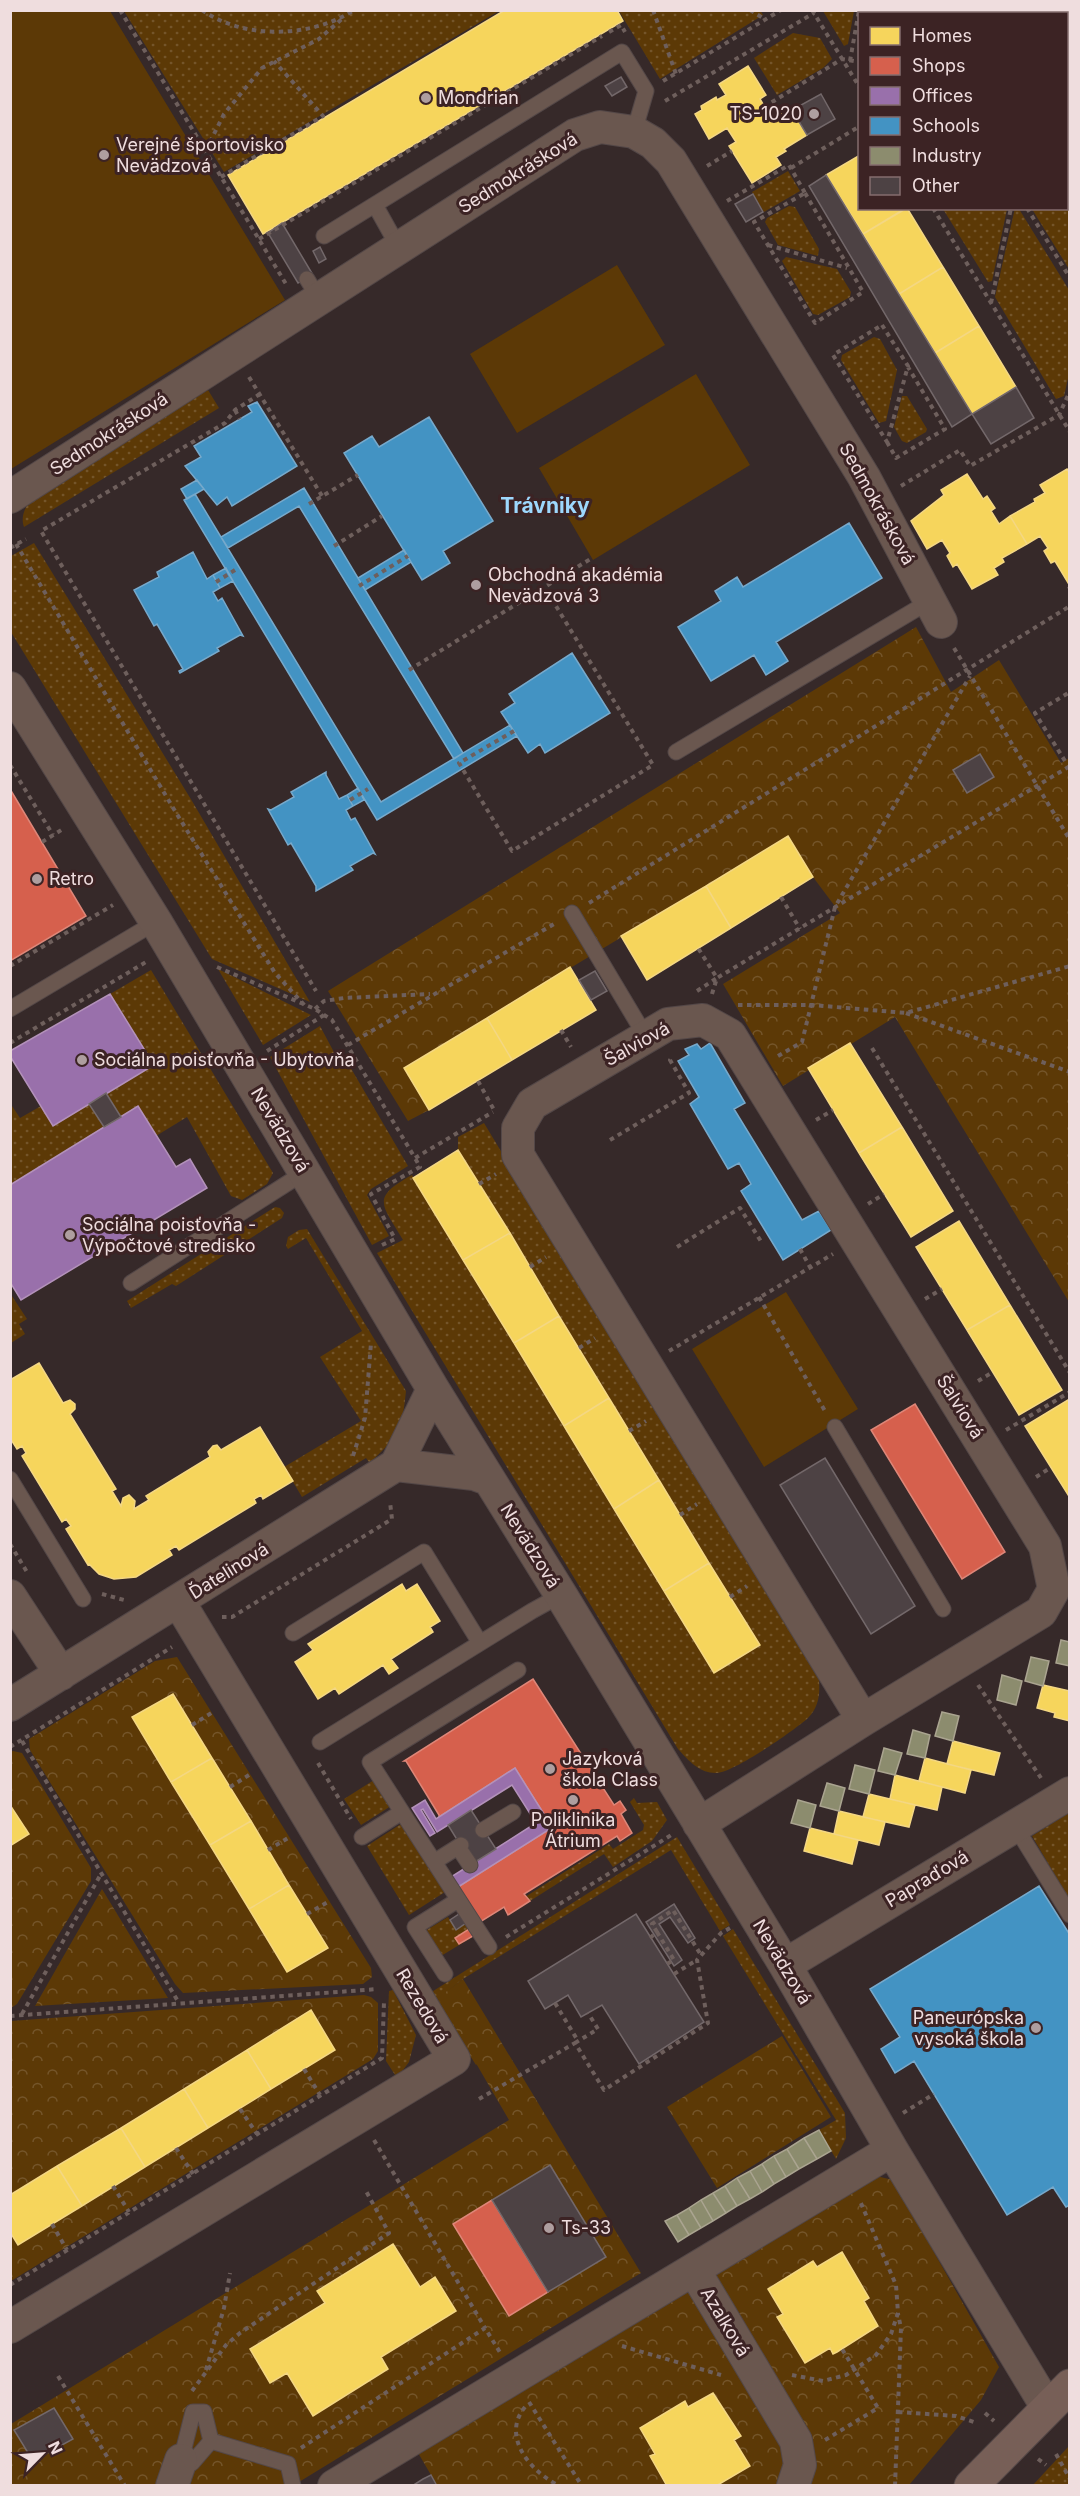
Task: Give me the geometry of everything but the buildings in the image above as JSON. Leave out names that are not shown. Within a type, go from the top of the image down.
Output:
[{"type":"main road","points":[[971,2486],[1058,2396]]},
{"type":"street","name":"Sedmokrásková","points":[[10,497],[234,354],[309,296],[399,248],[575,135],[600,127],[634,132],[653,143],[671,161],[877,501],[941,623]]},
{"type":"street","name":"Nevädzová","points":[[10,688],[156,922],[432,1389],[561,1595],[689,1827],[784,1965],[892,2150],[1058,2396]]},
{"type":"street","name":"Šalviová","points":[[525,1116],[532,1104],[668,1024],[702,1020],[730,1035],[1045,1546],[1054,1589],[1041,1612],[689,1827]]},
{"type":"street","points":[[525,1116],[519,1128],[518,1155],[863,1720]]},
{"type":"street","points":[[432,1389],[396,1466],[474,1474],[488,1479]]},
{"type":"street","name":"Ďatelinová","points":[[10,1705],[396,1466]]},
{"type":"street","points":[[10,1596],[61,1674]]},
{"type":"street","name":"Rezedová","points":[[10,2327],[454,2059],[179,1602]]},
{"type":"street","name":"Papraďová","points":[[784,1965],[1063,1797]]},
{"type":"street","name":"Azalková","points":[[796,2471],[796,2441],[694,2270],[892,2150]]},
{"type":"street","points":[[334,2486],[522,2390],[694,2270]]},
{"type":"lane","points":[[324,236],[622,52],[646,91],[634,132]]},
{"type":"lane","points":[[375,205],[399,248]]},
{"type":"lane","points":[[676,752],[941,623]]},
{"type":"lane","points":[[572,913],[646,1038]]},
{"type":"lane","points":[[10,1009],[156,922]]},
{"type":"lane","points":[[131,1283],[304,1172]]},
{"type":"lane","points":[[835,1427],[943,1608]]},
{"type":"lane","points":[[10,1479],[83,1599]]},
{"type":"lane","points":[[293,1633],[424,1552],[480,1643]]},
{"type":"lane","points":[[320,1742],[561,1595]]},
{"type":"lane","points":[[489,1947],[370,1762],[518,1670]]},
{"type":"lane","points":[[362,1837],[402,1812]]},
{"type":"lane","points":[[483,1830],[513,1812]]},
{"type":"lane","points":[[1015,1826],[1070,1915]]},
{"type":"lane","points":[[434,1862],[459,1846],[470,1865]]},
{"type":"lane","points":[[446,1974],[415,1927],[458,1900]]},
{"type":"lane","points":[[177,2473],[193,2412],[204,2412],[211,2441]]},
{"type":"lane","points":[[211,2441],[288,2464],[293,2486]]},
{"type":"lane","points":[[177,2473],[192,2463],[211,2441]]},
{"type":"path","points":[[120,10],[259,239],[309,296]]},
{"type":"path","points":[[202,10],[251,31],[295,31],[343,18]]},
{"type":"path","points":[[205,151],[224,114],[262,68],[319,39],[354,10]]},
{"type":"path","points":[[750,10],[766,20]]},
{"type":"path","points":[[781,10],[646,91],[657,105],[813,12],[858,85]]},
{"type":"path","points":[[1024,12],[1029,10]]},
{"type":"path","points":[[654,11],[676,74]]},
{"type":"path","points":[[850,61],[858,16]]},
{"type":"path","points":[[259,239],[621,25]]},
{"type":"path","points":[[765,107],[842,59],[858,62]]},
{"type":"path","points":[[221,177],[323,116],[274,61]]},
{"type":"path","points":[[790,168],[858,127]]},
{"type":"path","points":[[704,168],[732,150]]},
{"type":"path","points":[[724,203],[789,165],[863,292],[815,323],[754,222],[805,193]]},
{"type":"path","points":[[934,210],[1070,432]]},
{"type":"path","points":[[991,303],[1011,210]]},
{"type":"path","points":[[1028,210],[1070,278]]},
{"type":"path","points":[[767,245],[848,268]]},
{"type":"path","points":[[882,325],[908,366],[945,429],[896,458],[834,355],[882,325]]},
{"type":"path","points":[[234,354],[322,496]]},
{"type":"path","points":[[886,442],[908,366]]},
{"type":"path","points":[[877,501],[960,450],[970,466],[1059,416],[1070,391]]},
{"type":"path","points":[[260,394],[235,410],[225,423],[41,531],[316,991]]},
{"type":"path","points":[[235,410],[240,419]]},
{"type":"path","points":[[309,504],[358,475]]},
{"type":"path","points":[[334,546],[382,516]]},
{"type":"path","points":[[10,548],[26,539]]},
{"type":"path","points":[[16,544],[175,811],[275,973],[307,1008]]},
{"type":"path","points":[[359,586],[408,556]]},
{"type":"path","points":[[409,670],[592,558]]},
{"type":"path","points":[[216,582],[235,570]]},
{"type":"path","points":[[513,731],[459,763],[512,851],[653,765],[545,588]]},
{"type":"path","points":[[348,1045],[431,994],[572,913],[1070,606]]},
{"type":"path","points":[[941,623],[970,676],[1070,840]]},
{"type":"path","points":[[773,1059],[802,1042],[835,908],[970,676]]},
{"type":"path","points":[[1065,761],[1035,713],[1070,692]]},
{"type":"path","points":[[10,765],[53,835]]},
{"type":"path","points":[[702,1020],[717,978],[1070,766]]},
{"type":"path","points":[[350,800],[368,789]]},
{"type":"path","points":[[42,842],[69,825]]},
{"type":"path","points":[[781,897],[800,928]]},
{"type":"path","points":[[10,966],[116,904]]},
{"type":"path","points":[[10,1042],[150,959]]},
{"type":"path","points":[[215,966],[324,1014],[332,1020],[348,1045],[420,1167],[371,1194],[395,1239],[382,1246]]},
{"type":"path","points":[[906,1013],[1070,966]]},
{"type":"path","points":[[315,1009],[324,1001],[344,998],[431,994]]},
{"type":"path","points":[[702,1020],[729,1005],[812,1005],[906,1013],[1070,1072]]},
{"type":"path","points":[[261,1055],[324,1014]]},
{"type":"path","points":[[872,1048],[1070,1373]]},
{"type":"path","points":[[610,1140],[689,1093],[670,1060],[675,1056]]},
{"type":"path","points":[[478,1081],[495,1111]]},
{"type":"path","points":[[415,1158],[498,1109],[525,1116]]},
{"type":"path","points":[[677,1247],[740,1208],[762,1244]]},
{"type":"path","points":[[646,1365],[857,1239]]},
{"type":"path","points":[[800,1249],[810,1267]]},
{"type":"path","points":[[759,1297],[835,1427]]},
{"type":"path","points":[[352,1461],[365,1418],[372,1333]]},
{"type":"path","points":[[1025,1419],[1070,1392]]},
{"type":"path","points":[[215,1617],[232,1617],[392,1519],[389,1497]]},
{"type":"path","points":[[10,1747],[176,1644]]},
{"type":"path","points":[[962,1661],[1063,1797]]},
{"type":"path","points":[[192,1725],[216,1710]]},
{"type":"path","points":[[22,1741],[179,2003]]},
{"type":"path","points":[[315,1759],[362,1837]]},
{"type":"path","points":[[230,1787],[255,1772]]},
{"type":"path","points":[[489,1947],[689,1827]]},
{"type":"path","points":[[268,1850],[294,1834]]},
{"type":"path","points":[[22,2015],[101,1874]]},
{"type":"path","points":[[307,1914],[334,1899]]},
{"type":"path","points":[[667,1964],[674,1960],[651,1924],[673,1910],[701,1955]]},
{"type":"path","points":[[674,1974],[697,1960],[721,1933],[736,1924]]},
{"type":"path","points":[[650,1938],[657,1932]]},
{"type":"path","points":[[555,2003],[604,2090],[708,2024],[697,1960]]},
{"type":"path","points":[[10,2016],[384,1989]]},
{"type":"path","points":[[10,2285],[382,2058],[384,2000]]},
{"type":"path","points":[[479,2099],[598,2029],[588,2013]]},
{"type":"path","points":[[304,2069],[320,2096]]},
{"type":"path","points":[[899,2115],[934,2094]]},
{"type":"path","points":[[240,2109],[257,2134]]},
{"type":"path","points":[[176,2148],[193,2174]]},
{"type":"path","points":[[395,2174],[522,2390],[582,2486]]},
{"type":"path","points":[[114,2186],[129,2212]]},
{"type":"path","points":[[189,2396],[226,2345],[240,2333],[389,2233],[366,2191]]},
{"type":"path","points":[[858,2196],[897,2285],[901,2328],[895,2486]]},
{"type":"path","points":[[52,2224],[67,2250]]},
{"type":"path","points":[[205,2374],[224,2308],[230,2273]]},
{"type":"path","points":[[764,2387],[787,2374],[823,2381],[846,2375],[876,2355],[891,2334],[898,2313]]},
{"type":"path","points":[[288,2464],[286,2457],[485,2328]]},
{"type":"path","points":[[610,2343],[725,2376]]},
{"type":"path","points":[[796,2471],[878,2408],[842,2349]]},
{"type":"path","points":[[58,2376],[125,2486]]},
{"type":"path","points":[[522,2390],[515,2432],[519,2444],[527,2461],[548,2480],[560,2486]]},
{"type":"path","points":[[898,2412],[956,2415],[977,2423]]},
{"type":"path","points":[[1056,2454],[1070,2479]]},
{"type":"green space","name":"Verejné športovisko Nevädzová","points":[[11,10],[110,11],[285,300],[11,469]]},
{"type":"green space","points":[[760,10],[763,15],[660,79],[619,11]]},
{"type":"green space","points":[[124,11],[499,11],[224,172]]},
{"type":"green space","points":[[823,11],[854,11],[848,44],[844,46]]},
{"type":"green space","points":[[1069,11],[1069,269],[1033,210],[1068,210],[1068,12],[1036,12]]},
{"type":"green space","points":[[793,33],[820,38],[832,59],[823,68],[777,95],[754,58]]},
{"type":"green space","points":[[788,171],[800,191],[764,212],[752,192]]},
{"type":"green space","points":[[789,206],[795,207],[819,249],[818,256],[778,245],[765,222],[767,218]]},
{"type":"green space","points":[[944,210],[1007,210],[992,281],[988,282]]},
{"type":"green space","points":[[1015,210],[1020,210],[1069,290],[1069,374],[1064,396],[1056,399],[995,297]]},
{"type":"green space","points":[[786,257],[837,269],[851,292],[850,297],[818,315],[813,314],[782,261]]},
{"type":"green space","points":[[617,265],[665,345],[517,433],[470,354]]},
{"type":"green space","points":[[874,337],[880,339],[897,370],[886,421],[879,423],[841,360],[842,355]]},
{"type":"green space","points":[[696,374],[750,465],[593,560],[539,468]]},
{"type":"green space","points":[[208,390],[219,408],[24,527],[23,515],[32,497]]},
{"type":"green space","points":[[902,396],[907,396],[927,429],[926,432],[907,443],[902,441],[894,427]]},
{"type":"green space","points":[[34,543],[192,801],[310,1002],[212,959],[11,632],[11,556]]},
{"type":"green space","points":[[916,627],[951,692],[999,660],[1061,763],[1069,758],[1069,1302],[895,1017],[783,1086],[723,984],[840,913],[813,877],[788,837],[404,1068],[429,1110],[408,1121],[328,991]]},
{"type":"green space","points":[[218,969],[311,1015],[263,1045]]},
{"type":"green space","points":[[151,970],[273,1173],[267,1184],[242,1200],[231,1196],[187,1117],[156,1136],[138,1106],[11,1185],[10,1103],[20,1118],[41,1106],[53,1126],[153,1065],[110,994]]},
{"type":"green space","points":[[320,1026],[336,1056],[342,1053],[408,1166],[371,1189],[367,1195],[389,1236],[372,1245],[270,1057]]},
{"type":"green space","points":[[484,1123],[819,1680],[818,1700],[808,1718],[764,1750],[724,1771],[716,1773],[699,1769],[678,1749],[377,1253],[403,1240],[384,1203],[385,1196],[390,1190],[412,1175],[714,1673],[759,1646],[458,1150],[458,1137]]},
{"type":"green space","points":[[275,1207],[280,1208],[284,1213],[282,1218],[176,1286],[172,1284],[131,1308],[127,1301]]},
{"type":"green space","points":[[307,1229],[406,1391],[401,1423],[394,1437],[381,1452],[372,1461],[369,1462],[366,1458],[302,1497],[284,1467],[361,1421],[320,1357],[362,1331],[306,1238],[288,1249],[286,1246],[288,1237],[299,1230]]},
{"type":"green space","points":[[786,1292],[858,1409],[764,1467],[692,1349]]},
{"type":"green space","points":[[10,1293],[27,1319],[19,1324],[25,1334],[11,1343]]},
{"type":"green space","points":[[177,1657],[371,1968],[372,1977],[363,1984],[183,1993],[175,1984],[30,1750],[29,1739],[155,1661]]},
{"type":"green space","points":[[10,1752],[22,1753],[91,1868],[91,1881],[17,2004],[11,2008]]},
{"type":"green space","points":[[374,1780],[391,1806],[361,1825],[344,1799]]},
{"type":"green space","points":[[634,1798],[637,1803],[657,1802],[667,1820],[652,1841],[613,1867],[604,1854],[530,1901],[527,1900],[525,1897],[609,1844],[613,1849],[643,1830],[644,1825],[630,1802]]},
{"type":"green space","points":[[1069,1813],[1069,1899],[1032,1836]]},
{"type":"green space","points":[[401,1824],[445,1892],[409,1915],[367,1846]]},
{"type":"green space","points":[[677,1837],[730,1925],[720,1931],[671,1850],[463,1979],[439,1998],[478,2063],[476,2065],[430,1993]]},
{"type":"green space","points":[[102,1889],[168,1998],[35,2006]]},
{"type":"green space","points":[[448,1917],[456,1929],[466,1923],[474,1936],[441,1956],[425,1931]]},
{"type":"green space","points":[[733,1929],[845,2113],[846,2138],[836,2159],[819,2130],[836,2120],[723,1936]]},
{"type":"green space","points":[[463,1979],[641,2273],[294,2485],[11,2486],[11,2424],[509,2120],[438,1998]]},
{"type":"green space","points":[[393,1990],[416,2035],[409,2062],[397,2078],[386,2061],[389,1991]]},
{"type":"green space","points":[[364,1995],[378,2003],[378,2051],[373,2059],[11,2281],[11,2021]]},
{"type":"green space","points":[[782,2036],[831,2117],[717,2188],[667,2107]]},
{"type":"green space","points":[[876,2176],[893,2180],[999,2367],[981,2400],[909,2485],[412,2486],[431,2475],[417,2451]]},
{"type":"green space","points":[[1069,2446],[1069,2485],[1033,2485]]},
{"type":"place","name":"Mondrian","points":[[426,98]]},
{"type":"place","name":"TS-1020","points":[[814,114]]},
{"type":"place","name":"Verejné športovisko Nevädzová","points":[[104,155]]},
{"type":"place","name":"Obchodná akadémia Nevädzová 3","points":[[476,585]]},
{"type":"place","name":"Retro","points":[[37,879]]},
{"type":"place","name":"Sociálna poisťovňa - Ubytovňa","points":[[82,1060]]},
{"type":"place","name":"Sociálna poisťovňa - Výpočtové stredisko","points":[[70,1235]]},
{"type":"place","name":"Jazyková škola Class","points":[[550,1769]]},
{"type":"place","name":"Poliklinika Átrium","points":[[573,1800]]},
{"type":"place","name":"Paneurópska vysoká škola","points":[[1036,2028]]},
{"type":"place","name":"Ts-33","points":[[549,2228]]},
{"type":"district","name":"Trávniky","points":[[545,506]]}]
